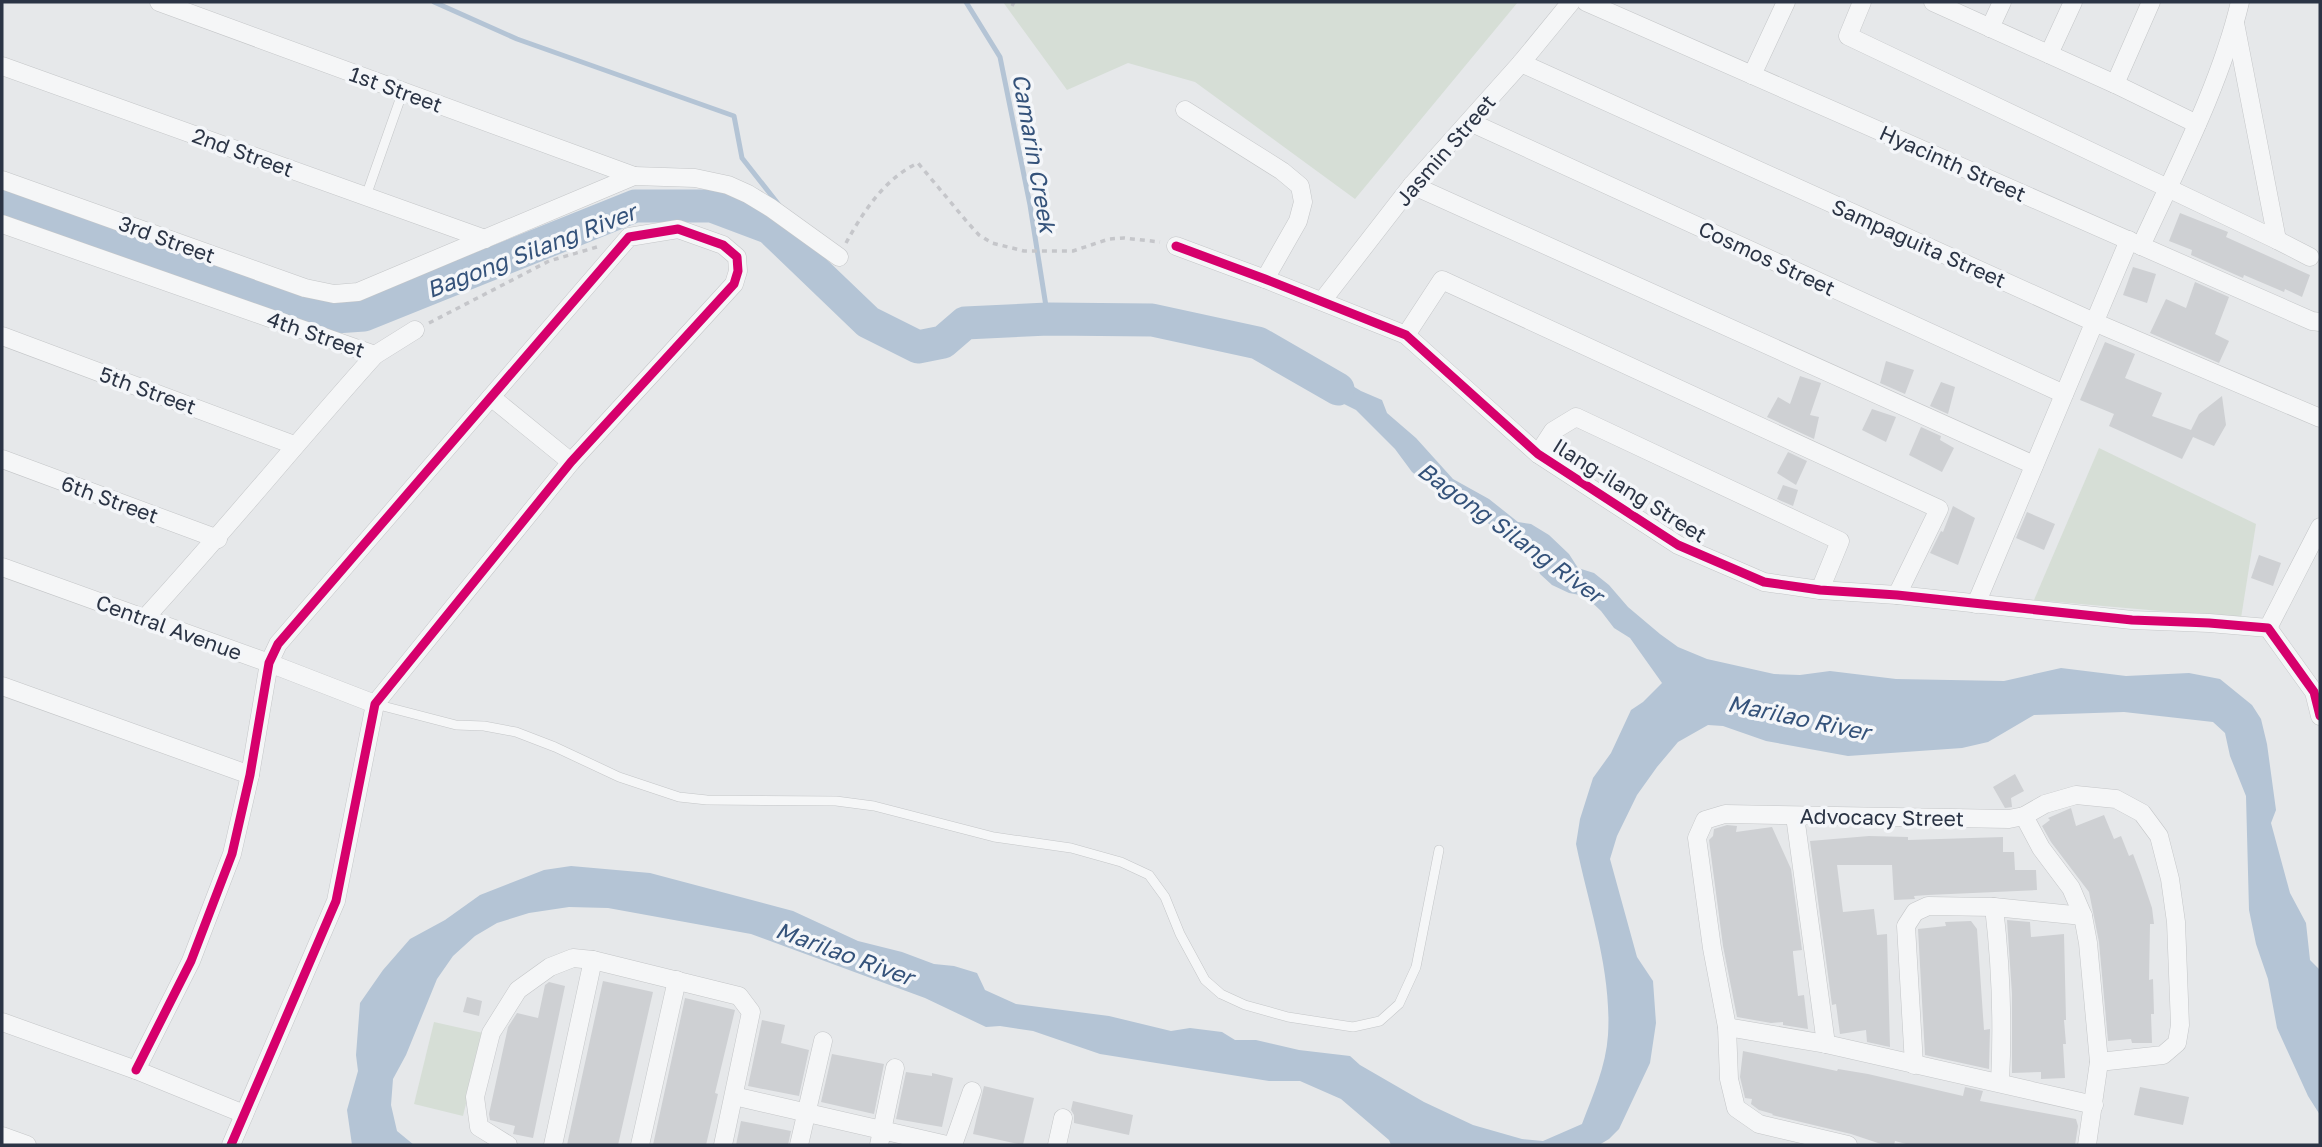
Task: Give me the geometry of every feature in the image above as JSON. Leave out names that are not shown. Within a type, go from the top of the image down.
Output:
[{"type":"street","name":"1st Street","points":[[159,2],[634,176]]},
{"type":"street","name":"Jasmin Street","points":[[1322,301],[1412,185],[1470,122],[1571,2]]},
{"type":"street","name":"Hyacinth Street","points":[[1586,2],[2312,321],[2320,322]]},
{"type":"street","points":[[1752,75],[1786,2]]},
{"type":"street","points":[[1862,2],[1848,36],[2310,257]]},
{"type":"street","points":[[1934,2],[2115,83],[2197,124]]},
{"type":"street","points":[[1990,28],[2002,2]]},
{"type":"street","points":[[2049,54],[2073,2]]},
{"type":"street","points":[[2115,83],[2151,2]]},
{"type":"street","points":[[1976,604],[2094,322],[2168,187],[2197,124],[2235,23],[2240,2]]},
{"type":"street","points":[[2235,23],[2277,240]]},
{"type":"street","name":"Sampaguita Street","points":[[1521,63],[2094,322],[2320,418]]},
{"type":"street","name":"2nd Street","points":[[2,66],[485,239]]},
{"type":"street","points":[[1185,110],[1282,171],[1300,186],[1303,202],[1298,221],[1265,279]]},
{"type":"street","name":"Cosmos Street","points":[[1470,122],[2064,394]]},
{"type":"street","points":[[485,239],[634,176],[695,178],[727,185],[748,194],[839,257]]},
{"type":"street","name":"3rd Street","points":[[2,180],[305,288],[334,294],[358,292],[485,239]]},
{"type":"street","points":[[1412,185],[2034,465]]},
{"type":"street","name":"4th Street","points":[[2,224],[375,355],[415,330]]},
{"type":"street","points":[[136,1070],[196,949],[232,854],[250,775],[269,663],[278,644],[629,237],[678,229],[723,245],[737,257],[738,271],[734,284],[571,463],[375,704],[336,901],[231,1145]]},
{"type":"street","name":"Ilang-ilang Street","points":[[1176,246],[1406,335],[1538,454],[1678,545],[1764,582],[1820,590],[2132,620],[2209,622],[2268,628]]},
{"type":"street","points":[[1406,335],[1442,280],[1939,509],[1897,596]]},
{"type":"street","name":"5th Street","points":[[2,336],[294,445]]},
{"type":"street","points":[[144,619],[218,539],[294,445],[375,355]]},
{"type":"street","points":[[491,397],[571,463]]},
{"type":"street","points":[[1538,454],[1553,431],[1576,417],[1840,541],[1820,590]]},
{"type":"street","name":"6th Street","points":[[2,459],[218,539]]},
{"type":"street","points":[[2320,527],[2268,628],[2317,693],[2320,716]]},
{"type":"street","name":"Central Avenue","points":[[2,567],[375,704]]},
{"type":"street","points":[[2,686],[250,775]]},
{"type":"street","name":"Advocacy Street","points":[[1848,1145],[1759,1124],[1736,1108],[1728,1080],[1727,1027],[1712,948],[1697,838],[1705,820],[1725,814],[2009,819],[2024,816],[2045,804],[2076,794],[2116,799],[2142,813],[2158,836],[2170,879],[2176,922],[2180,1025],[2178,1043],[2163,1055],[2099,1062]]},
{"type":"street","points":[[1795,816],[1826,1044]]},
{"type":"street","points":[[2024,816],[2041,848],[2071,888],[2083,916],[2099,1062],[2087,1145]]},
{"type":"street","points":[[1914,1065],[1906,926],[1915,912],[1928,906],[1994,907],[2083,916]]},
{"type":"street","points":[[1994,907],[2001,968],[2003,1038],[2000,1082]]},
{"type":"street","points":[[508,1145],[479,1127],[475,1097],[491,1033],[517,990],[550,967],[573,958],[593,960],[739,996],[751,1012],[723,1145]]},
{"type":"street","points":[[553,1145],[593,960]]},
{"type":"street","points":[[640,1145],[677,980]]},
{"type":"street","points":[[2,1022],[136,1070],[244,1114]]},
{"type":"street","points":[[1727,1027],[1826,1044],[2094,1105]]},
{"type":"street","points":[[799,1145],[823,1041]]},
{"type":"street","points":[[881,1138],[895,1068]]},
{"type":"street","points":[[953,1145],[972,1091]]},
{"type":"street","points":[[734,1096],[806,1114],[881,1138],[947,1145]]},
{"type":"street","points":[[1057,1145],[1063,1118]]},
{"type":"street","points":[[2,1136],[27,1145]]},
{"type":"lane","points":[[366,196],[402,91]]},
{"type":"lane","points":[[375,704],[456,725],[484,726],[516,732],[619,777],[679,797],[707,800],[804,800],[874,806],[994,837],[1071,848],[1121,862],[1149,875],[1166,897],[1180,934],[1205,980],[1221,994],[1245,1005],[1288,1017],[1353,1027],[1380,1021],[1399,1004],[1416,967],[1439,850]]},
{"type":"path","points":[[839,257],[853,231],[892,178],[918,163],[979,235],[992,243],[1024,251],[1073,251],[1098,242],[1124,238],[1176,246]]},
{"type":"path","points":[[415,330],[549,261],[629,237]]},
{"type":"shaded area","points":[[1003,2],[1518,2],[1355,199],[1195,82],[1128,63],[1067,90]]},
{"type":"shaded area","points":[[2099,448],[2256,524],[2241,618],[2034,600]]},
{"type":"shaded area","points":[[434,1022],[483,1033],[463,1116],[414,1104]]},
{"type":"water","name":"Marilao River","points":[[1304,357],[1361,391],[1382,400],[1387,413],[1416,438],[1453,479],[1489,499],[1518,522],[1531,524],[1549,535],[1569,554],[1578,568],[1594,573],[1609,585],[1628,607],[1660,634],[1678,647],[1707,659],[1774,674],[1800,675],[1830,671],[1896,679],[2004,681],[2061,668],[2126,676],[2189,673],[2220,679],[2252,705],[2261,719],[2276,810],[2271,823],[2290,893],[2306,923],[2310,960],[2320,970],[2320,1115],[2308,1096],[2277,1028],[2268,979],[2256,944],[2249,910],[2246,796],[2230,756],[2225,733],[2213,722],[2124,712],[2034,715],[1988,742],[1962,748],[1848,756],[1766,741],[1723,726],[1708,725],[1678,742],[1637,795],[1617,836],[1610,859],[1637,957],[1653,981],[1656,1023],[1650,1063],[1619,1129],[1599,1145],[1391,1145],[1389,1140],[1341,1099],[1300,1081],[1269,1081],[1100,1054],[1033,1031],[1000,1026],[986,1027],[925,998],[751,934],[608,908],[569,907],[529,913],[497,923],[475,936],[453,956],[437,979],[406,1055],[393,1079],[391,1105],[397,1131],[414,1145],[352,1145],[347,1110],[358,1071],[356,1055],[360,1003],[383,970],[410,939],[445,920],[480,895],[544,870],[571,866],[650,873],[793,911],[858,941],[902,952],[934,964],[954,966],[977,973],[985,990],[1016,1004],[1109,1016],[1171,1031],[1190,1028],[1222,1032],[1235,1040],[1256,1040],[1299,1050],[1350,1056],[1360,1065],[1424,1102],[1473,1125],[1522,1139],[1543,1141],[1582,1124],[1605,1058],[1608,1011],[1603,963],[1576,844],[1580,819],[1593,778],[1611,753],[1631,710],[1662,683],[1630,638],[1614,628],[1585,596],[1569,593],[1552,585],[1540,574],[1535,561],[1517,543],[1458,503],[1442,496],[1412,472],[1395,449],[1356,410],[1312,388],[1293,374]]},
{"type":"building","points":[[2180,213],[2228,232],[2226,237],[2310,275],[2302,297],[2244,275],[2243,278],[2191,255],[2192,250],[2169,241]]},
{"type":"building","points":[[2133,267],[2156,274],[2147,303],[2123,295]]},
{"type":"building","points":[[2195,282],[2229,297],[2215,334],[2229,341],[2219,363],[2150,333],[2166,299],[2186,308]]},
{"type":"building","points":[[2105,342],[2135,354],[2125,378],[2162,393],[2152,416],[2191,430],[2199,414],[2222,396],[2226,425],[2214,446],[2193,437],[2182,459],[2109,426],[2114,414],[2080,400]]},
{"type":"building","points":[[1886,361],[1914,370],[1905,394],[1880,383]]},
{"type":"building","points":[[1800,376],[1821,383],[1810,415],[1819,417],[1814,439],[1767,417],[1778,397],[1790,404]]},
{"type":"building","points":[[1941,382],[1955,387],[1948,414],[1930,406]]},
{"type":"building","points":[[1872,409],[1896,417],[1886,442],[1862,430]]},
{"type":"building","points":[[1921,427],[1941,436],[1940,440],[1954,448],[1942,472],[1909,455]]},
{"type":"building","points":[[1788,452],[1807,461],[1796,485],[1777,473]]},
{"type":"building","points":[[1783,485],[1798,490],[1793,506],[1777,499]]},
{"type":"building","points":[[1953,506],[1975,518],[1958,565],[1930,553],[1941,531],[1943,532]]},
{"type":"building","points":[[2027,512],[2055,524],[2044,550],[2016,538]]},
{"type":"building","points":[[2259,555],[2281,563],[2273,586],[2251,578]]},
{"type":"building","points":[[2015,774],[2024,791],[2011,798],[2012,807],[2005,808],[1993,787]]},
{"type":"building","points":[[2071,808],[2076,826],[2104,815],[2114,839],[2121,836],[2129,856],[2133,854],[2141,875],[2152,908],[2154,924],[2150,924],[2149,980],[2153,979],[2152,1043],[2132,1043],[2131,1039],[2108,1041],[2099,942],[2089,892],[2042,826],[2050,820],[2048,818]]},
{"type":"building","points":[[1727,825],[1737,826],[1736,832],[1772,827],[1791,869],[1802,950],[1793,953],[1798,996],[1804,995],[1808,1029],[1783,1025],[1783,1022],[1771,1023],[1737,1017],[1723,946],[1709,840],[1714,829]]},
{"type":"building","points":[[1869,836],[1908,837],[1908,840],[2003,837],[2003,852],[2014,852],[2015,870],[2036,870],[2037,890],[1928,895],[1894,900],[1892,865],[1837,865],[1843,912],[1874,909],[1877,935],[1887,934],[1890,1047],[1867,1042],[1866,1030],[1840,1034],[1836,1004],[1832,1005],[1810,841]]},
{"type":"building","points":[[2007,920],[2030,922],[2031,937],[2064,934],[2065,1078],[2041,1079],[2041,1072],[2012,1073],[2012,994]]},
{"type":"building","points":[[1971,921],[1977,929],[1984,1030],[1990,1029],[1989,1069],[1925,1055],[1918,929],[1946,926],[1945,922]]},
{"type":"building","points":[[603,981],[653,992],[618,1145],[567,1145]]},
{"type":"building","points":[[549,982],[565,986],[533,1138],[513,1134],[515,1126],[490,1120],[489,1114],[508,1027],[517,1013],[538,1018],[545,985]]},
{"type":"building","points":[[467,997],[482,1001],[479,1016],[463,1012]]},
{"type":"building","points":[[685,998],[735,1010],[715,1093],[718,1094],[706,1145],[653,1145]]},
{"type":"building","points":[[762,1020],[785,1025],[781,1043],[809,1050],[799,1096],[748,1086]]},
{"type":"building","points":[[1743,1051],[1837,1071],[1868,1074],[1963,1096],[1965,1087],[1983,1091],[1980,1101],[2076,1119],[2078,1126],[2075,1145],[1910,1145],[1895,1141],[1894,1145],[1884,1145],[1772,1115],[1751,1104],[1752,1099],[1745,1098],[1740,1077]]},
{"type":"building","points":[[832,1054],[884,1064],[874,1114],[821,1102]]},
{"type":"building","points":[[906,1072],[932,1076],[932,1073],[953,1078],[942,1127],[896,1119]]},
{"type":"building","points":[[984,1086],[1034,1098],[1023,1145],[973,1134]]},
{"type":"building","points":[[2140,1087],[2189,1097],[2183,1125],[2134,1115]]},
{"type":"building","points":[[1073,1101],[1133,1115],[1129,1135],[1074,1123],[1071,1110]]},
{"type":"building","points":[[741,1121],[791,1131],[788,1145],[736,1145]]},
{"type":"waterway","points":[[434,2],[517,39],[734,116],[742,158],[779,205]]},
{"type":"waterway","name":"Camarin Creek","points":[[966,2],[1000,57],[1030,205],[1048,319]]},
{"type":"waterway","name":"Bagong Silang River","points":[[2,200],[335,317],[364,315],[635,206],[712,206],[770,228],[868,322],[918,347],[943,342],[965,323],[1048,319],[1152,320],[1258,343],[1338,389]]},
{"type":"waterway","points":[[790,233],[794,252]]},
{"type":"cycle path","points":[[136,1070],[191,961],[232,854],[250,775],[269,663],[278,644],[629,237],[678,229],[723,245],[737,257],[738,271],[734,284],[571,462],[375,704],[336,901],[231,1145]]},
{"type":"cycle path","points":[[1176,246],[1406,335],[1538,454],[1678,545],[1764,582],[1820,590],[1897,595],[2132,620],[2268,628],[2314,692],[2320,716]]}]
